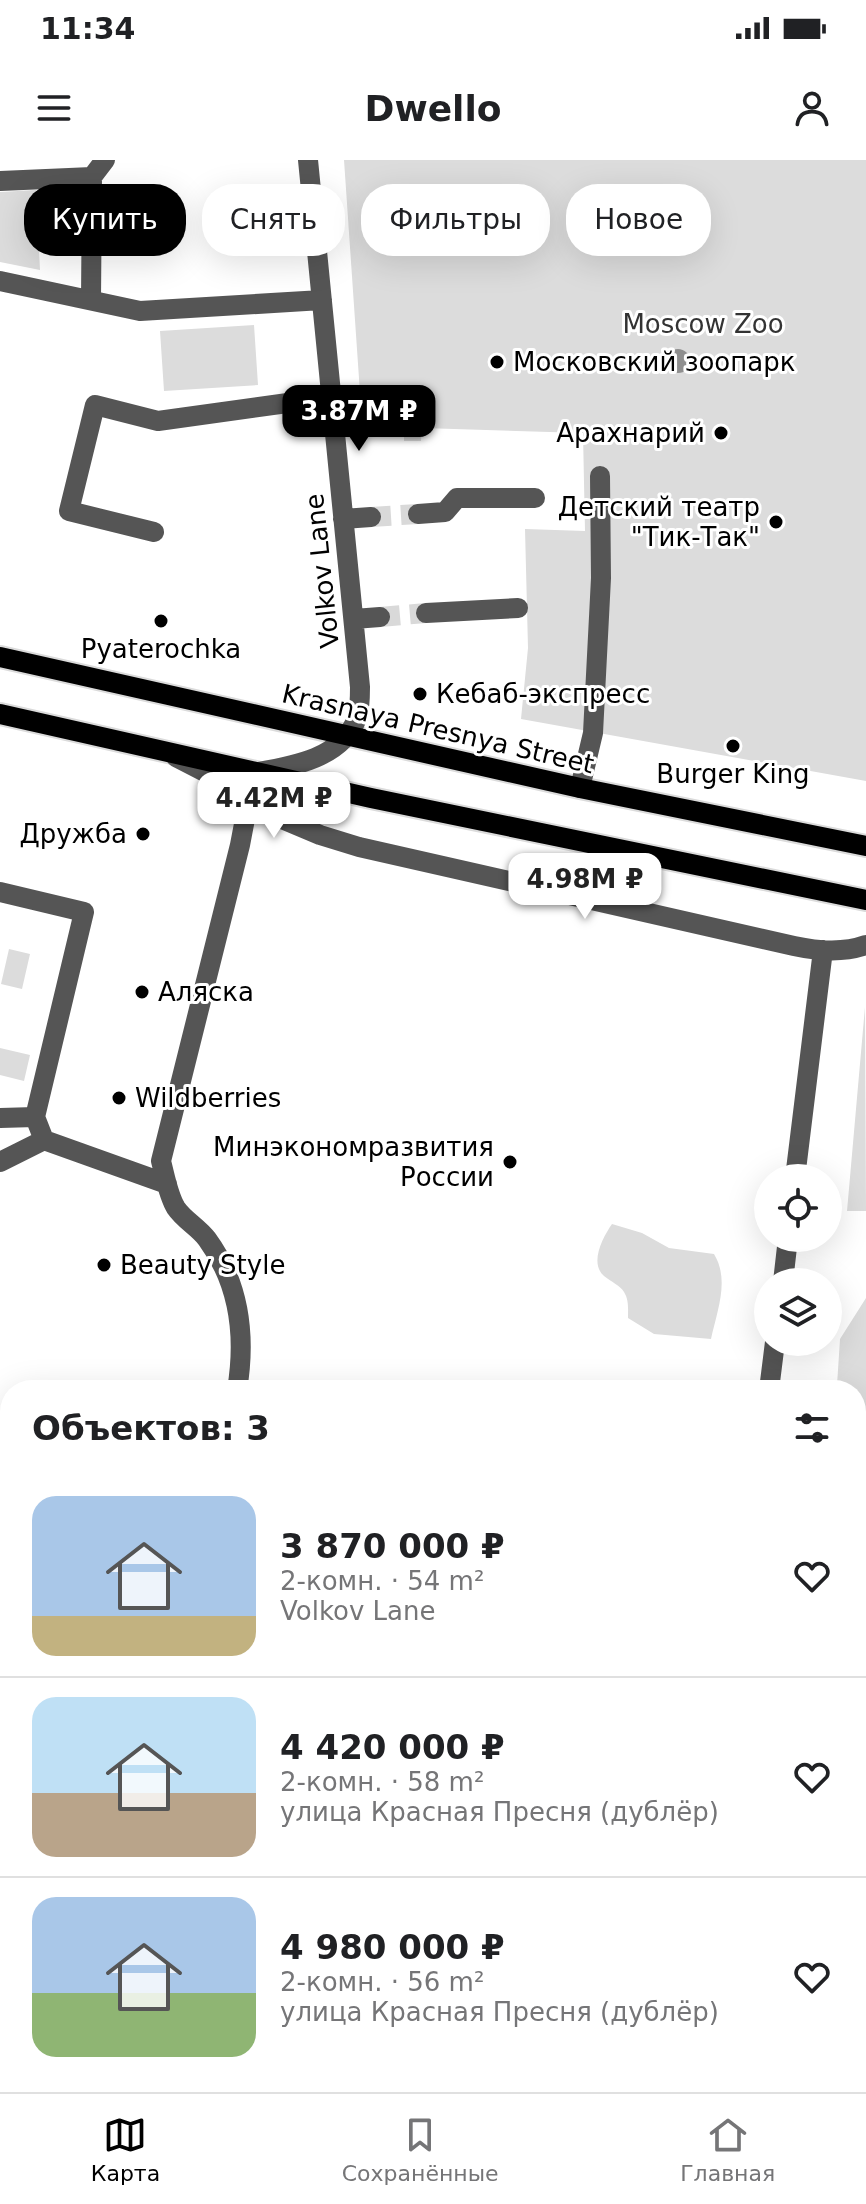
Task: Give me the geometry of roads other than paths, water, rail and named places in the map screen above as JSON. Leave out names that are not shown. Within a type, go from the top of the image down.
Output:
[{"type":"main road","name":"Krasnaya Presnya Street","points":[[0,657],[580,788],[866,846]]},
{"type":"main road","points":[[0,714],[255,773],[866,900]]},
{"type":"street","points":[[91,300],[92,177],[105,160]]},
{"type":"street","name":"Volkov Lane","points":[[308,160],[360,687],[358,716],[347,736]]},
{"type":"street","points":[[0,181],[92,177]]},
{"type":"street","points":[[0,281],[140,311],[322,300]]},
{"type":"street","points":[[154,532],[69,511],[95,405],[158,421],[331,397]]},
{"type":"street","points":[[580,788],[593,733],[601,578],[600,476]]},
{"type":"street","points":[[418,514],[445,512],[457,498],[535,498]]},
{"type":"street","points":[[343,519],[371,517]]},
{"type":"street","points":[[426,613],[518,608]]},
{"type":"street","points":[[354,619],[380,617]]},
{"type":"street","points":[[255,773],[302,764],[347,736]]},
{"type":"street","points":[[165,752],[282,819],[359,847],[769,941],[823,950],[866,945]]},
{"type":"street","points":[[238,1380],[242,1331],[234,1290],[222,1262],[205,1236],[176,1208],[161,1161],[249,798]]},
{"type":"street","points":[[0,892],[84,912],[35,1117],[44,1140]]},
{"type":"street","points":[[797,1164],[823,950]]},
{"type":"street","points":[[0,1118],[35,1117]]},
{"type":"street","points":[[0,1162],[44,1140],[167,1184]]},
{"type":"street","points":[[770,1380],[773,1356]]},
{"type":"tunnel","points":[[371,517],[418,514]]},
{"type":"tunnel","points":[[380,617],[426,613]]},
{"type":"place","name":"Московский зоопарк","points":[[497,362]]},
{"type":"place","name":"Арахнарий","points":[[721,433]]},
{"type":"place","name":"Детский театр \"Тик-Так\"","points":[[776,522]]},
{"type":"place","name":"Pyaterochka","points":[[161,621]]},
{"type":"place","name":"Кебаб-экспресс","points":[[420,694]]},
{"type":"place","name":"Burger King","points":[[733,746]]},
{"type":"place","name":"Дружба","points":[[143,834]]},
{"type":"place","name":"Аляска","points":[[142,992]]},
{"type":"place","name":"Wildberries","points":[[119,1098]]},
{"type":"place","name":"Минэкономразвития России","points":[[510,1162]]},
{"type":"place","name":"Beauty Style","points":[[104,1265]]},
{"type":"park label","name":"Moscow Zoo","points":[[703,324]]}]
